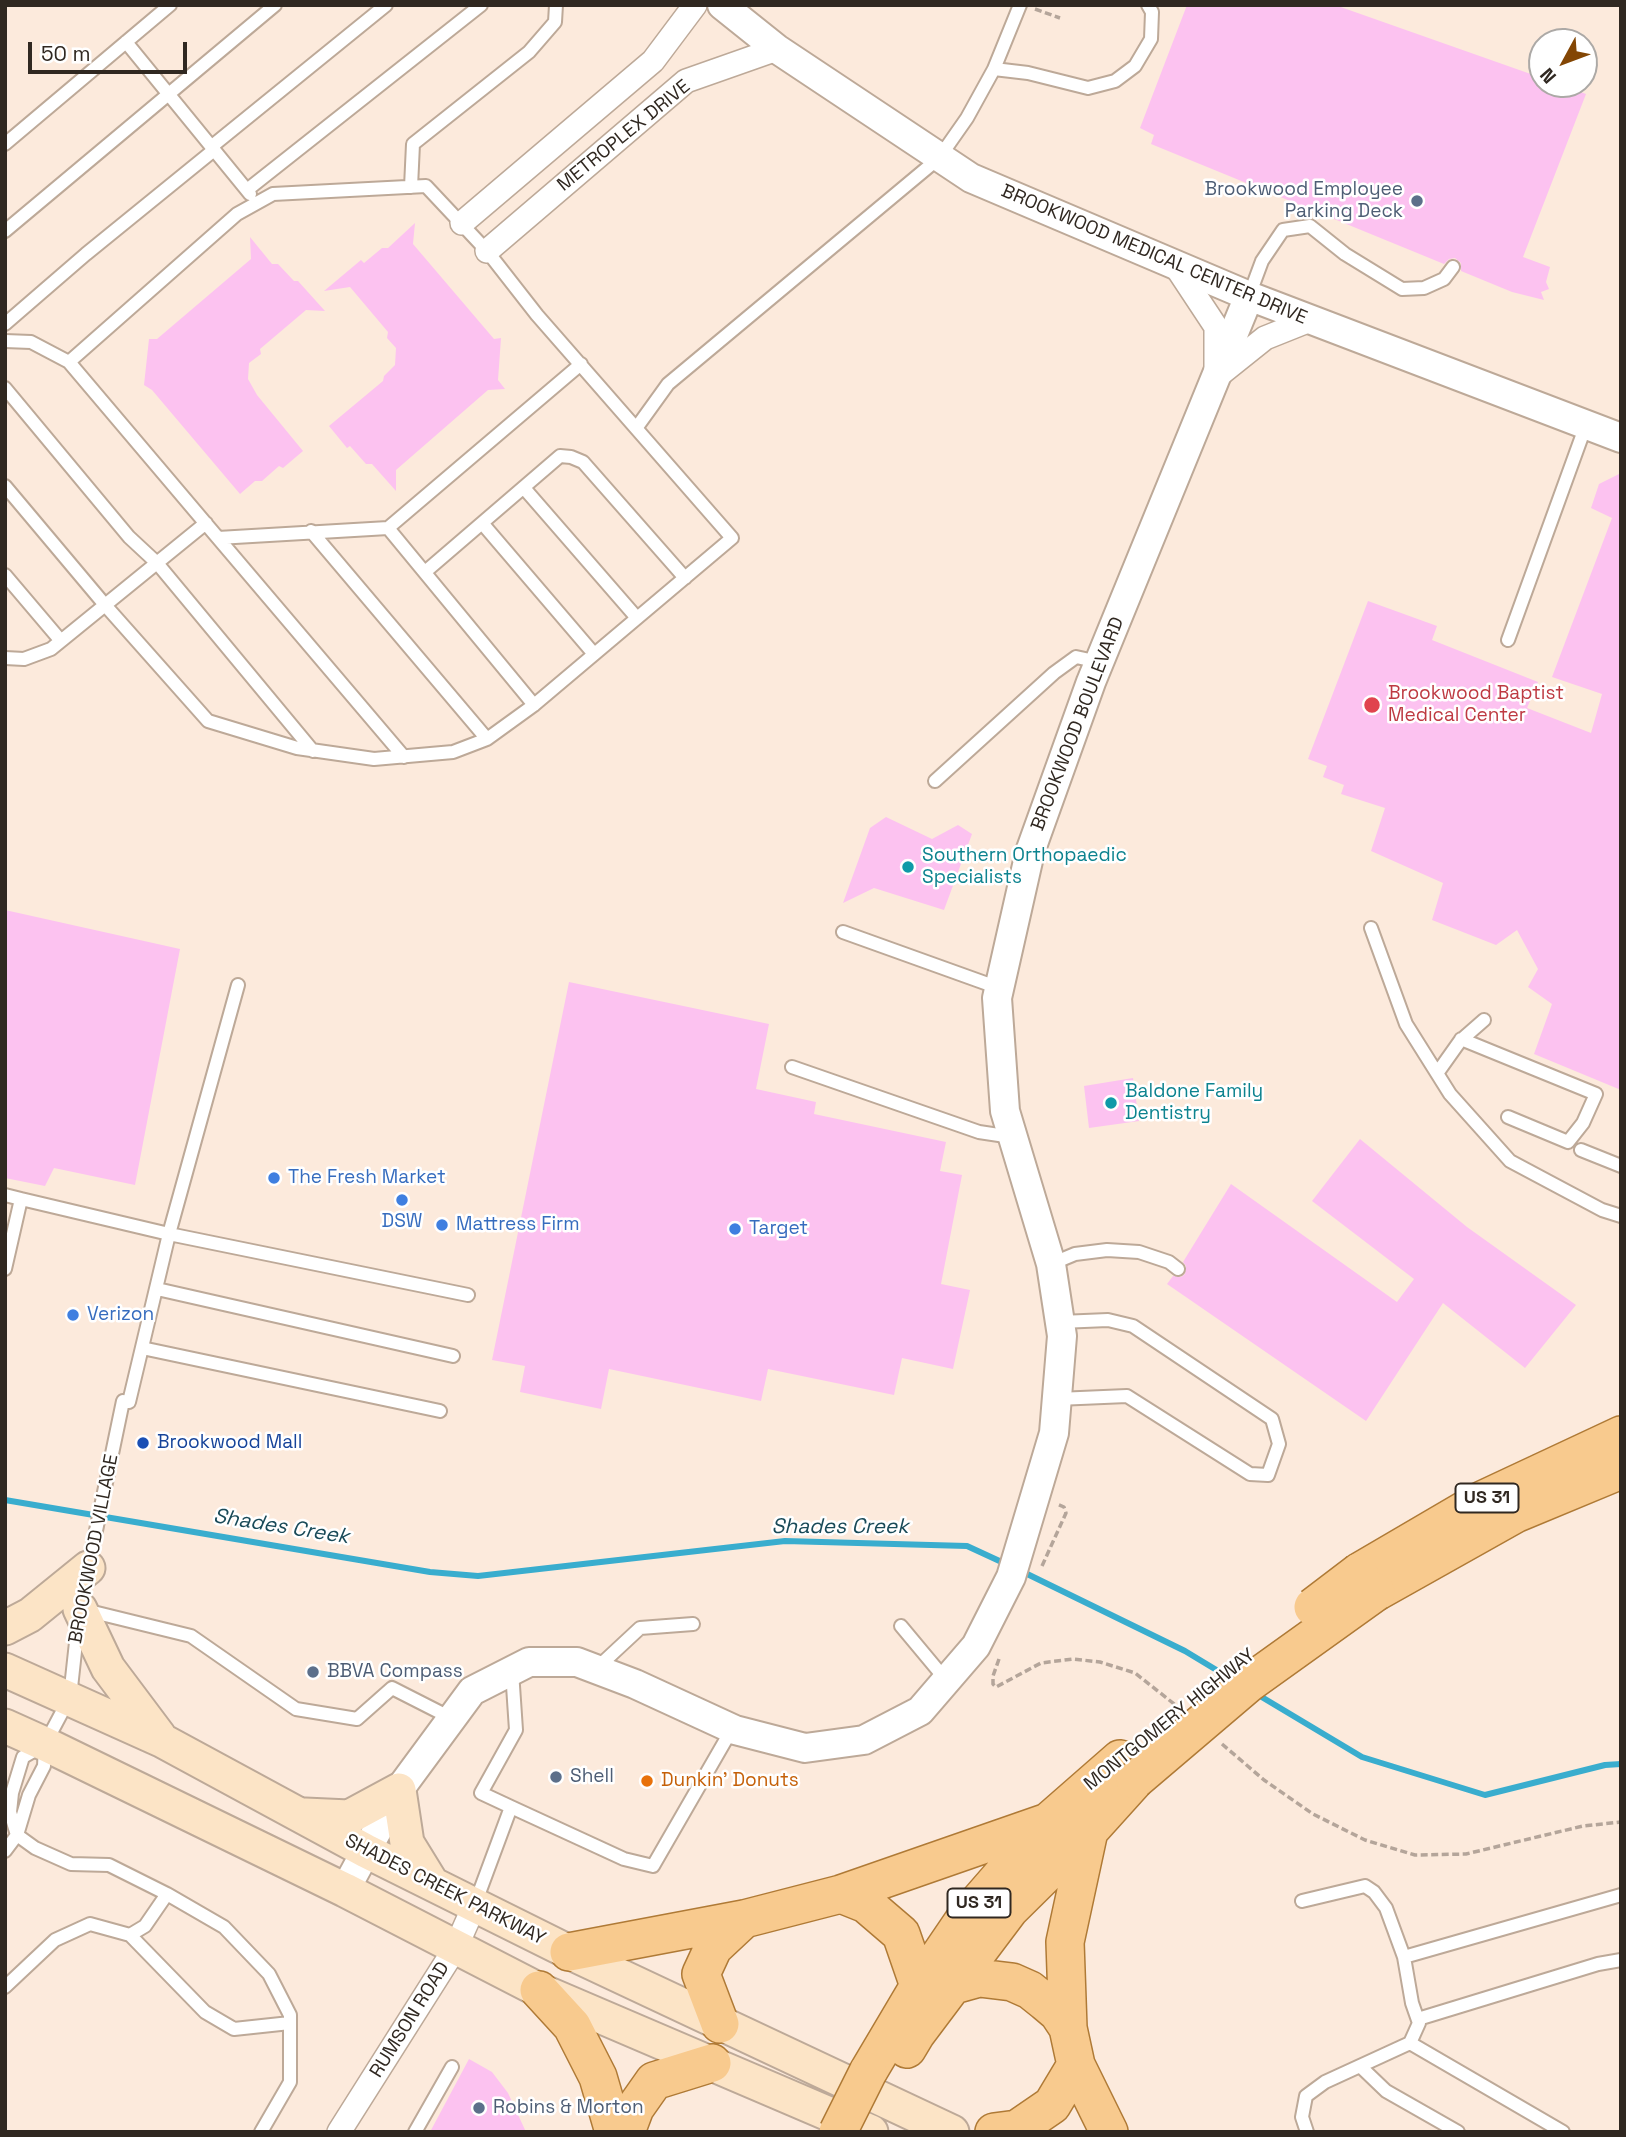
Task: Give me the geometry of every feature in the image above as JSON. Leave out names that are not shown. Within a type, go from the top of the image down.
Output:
[{"type":"main road","name":"MONTGOMERY HIGHWAY","points":[[838,2132],[881,2085],[916,2034],[968,1914],[1048,1822],[1249,1683],[1368,1582],[1482,1500],[1621,1435]]},
{"type":"main road","name":"MONTGOMERY HIGHWAY","points":[[1368,1582],[1515,1514],[1621,1470]]},
{"type":"main road","points":[[1515,1514],[1621,1496]]},
{"type":"main road","points":[[5,1628],[84,1589],[108,1668],[163,1741]]},
{"type":"main road","name":"SHADES CREEK PARKWAY","points":[[5,1670],[163,1741],[366,1851],[720,2024],[881,2085],[952,2132]]},
{"type":"main road","points":[[5,1726],[345,1890],[539,1990],[871,2132]]},
{"type":"main road","name":"MONTGOMERY HIGHWAY","points":[[936,1986],[1089,1831],[1127,1769]]},
{"type":"main road","points":[[299,1814],[349,1817],[399,1790],[407,1843],[431,1882]]},
{"type":"main road","points":[[569,1952],[744,1919],[841,1894],[1048,1822]]},
{"type":"main road","points":[[1089,1831],[1065,1942],[1068,2028],[1076,2065],[1109,2132]]},
{"type":"main road","points":[[841,1894],[866,1904],[901,1934],[936,1986],[979,1978],[1012,1982],[1030,1990],[1045,2002],[1058,2013],[1068,2028]]},
{"type":"main road","points":[[720,2024],[701,1974],[713,1948],[744,1919]]},
{"type":"main road","points":[[539,1990],[572,2026],[598,2077],[614,2132]]},
{"type":"main road","points":[[626,2132],[635,2108],[654,2081],[712,2063]]},
{"type":"main road","points":[[994,2132],[1017,2129],[1052,2105],[1076,2065]]},
{"type":"main road","name":"MONTGOMERY HIGHWAY","points":[[861,2132],[881,2085]]},
{"type":"street","name":"METROPLEX DRIVE","points":[[462,223],[653,61],[695,5]]},
{"type":"street","name":"BROOKWOOD MEDICAL CENTER DRIVE","points":[[722,5],[777,49],[971,178],[1249,296],[1621,438]]},
{"type":"street","name":"METROPLEX DRIVE","points":[[486,251],[686,81],[777,49]]},
{"type":"street","name":"BROOKWOOD BOULEVARD","points":[[1175,265],[1216,327],[1216,378]]},
{"type":"street","name":"BROOKWOOD BOULEVARD","points":[[345,1890],[399,1790],[472,1691],[529,1662],[577,1662],[635,1684],[732,1729],[805,1748],[863,1740],[920,1711],[976,1646],[1013,1570],[1054,1433],[1062,1336],[1051,1264],[1004,1111],[997,998],[999,988],[1030,852],[1099,662],[1249,296]]},
{"type":"street","name":"BROOKWOOD BOULEVARD","points":[[1216,378],[1265,338],[1310,320]]},
{"type":"street","name":"RUMSON ROAD","points":[[339,2132],[456,1947],[475,1904]]},
{"type":"lane","points":[[5,144],[170,5]]},
{"type":"lane","points":[[5,231],[275,5]]},
{"type":"lane","points":[[5,324],[386,5]]},
{"type":"lane","points":[[247,190],[481,5]]},
{"type":"lane","points":[[411,187],[413,144],[529,52],[555,22],[556,5]]},
{"type":"lane","points":[[637,426],[668,384],[939,158],[967,118],[994,69],[1020,5]]},
{"type":"lane","points":[[994,69],[1028,73],[1088,88],[1115,81],[1135,66],[1151,39],[1152,12],[1148,5]]},
{"type":"lane","points":[[126,42],[257,203]]},
{"type":"lane","points":[[5,486],[105,605],[208,720],[297,748],[374,760],[453,752],[487,739],[534,705],[732,538],[637,426],[537,315],[462,223],[426,186],[273,194],[237,214],[69,362]]},
{"type":"lane","points":[[1249,296],[1262,261],[1283,230],[1310,226],[1345,254],[1402,289],[1424,288],[1444,279],[1452,268]]},
{"type":"lane","points":[[5,341],[31,342],[69,362],[404,757]]},
{"type":"lane","points":[[218,538],[388,528],[581,364]]},
{"type":"lane","points":[[5,388],[313,751]]},
{"type":"lane","points":[[1507,640],[1586,425]]},
{"type":"lane","points":[[425,572],[560,456],[583,462],[685,578]]},
{"type":"lane","points":[[524,488],[637,618]]},
{"type":"lane","points":[[5,658],[24,659],[51,649],[206,523]]},
{"type":"lane","points":[[482,523],[594,654]]},
{"type":"lane","points":[[388,528],[534,705]]},
{"type":"lane","points":[[311,531],[487,739]]},
{"type":"lane","points":[[5,575],[61,641]]},
{"type":"lane","points":[[935,781],[1076,657],[1099,662]]},
{"type":"lane","points":[[1371,928],[1406,1024],[1450,1094],[1510,1161],[1602,1210],[1621,1216]]},
{"type":"lane","points":[[843,932],[999,988]]},
{"type":"lane","name":"BROOKWOOD VILLAGE","points":[[70,1697],[84,1589],[114,1443],[142,1348],[169,1234],[238,985]]},
{"type":"lane","points":[[1438,1072],[1461,1040],[1484,1020]]},
{"type":"lane","points":[[1461,1040],[1596,1094],[1583,1123],[1568,1142],[1508,1116]]},
{"type":"lane","points":[[792,1067],[979,1132],[1012,1137]]},
{"type":"lane","points":[[1581,1150],[1621,1166]]},
{"type":"lane","points":[[5,1195],[169,1234],[468,1295]]},
{"type":"lane","points":[[5,1269],[21,1199]]},
{"type":"lane","points":[[1051,1264],[1075,1254],[1107,1250],[1139,1252],[1169,1262],[1178,1269]]},
{"type":"lane","points":[[156,1289],[453,1356]]},
{"type":"lane","points":[[1057,1399],[1127,1396],[1250,1474],[1268,1475],[1279,1444],[1272,1419],[1133,1326],[1108,1320],[1060,1322]]},
{"type":"lane","points":[[142,1348],[440,1411]]},
{"type":"lane","points":[[84,1589],[191,1636],[296,1709],[357,1719],[392,1688],[451,1718]]},
{"type":"lane","points":[[596,1669],[640,1628],[693,1624]]},
{"type":"lane","points":[[901,1626],[946,1680]]},
{"type":"lane","points":[[512,1671],[516,1730],[481,1793],[624,1859],[653,1866],[732,1729]]},
{"type":"lane","points":[[5,1851],[17,1835],[29,1796],[44,1766],[46,1744],[70,1697]]},
{"type":"lane","points":[[46,1744],[23,1757],[12,1793],[10,1812],[17,1835],[35,1848],[71,1864],[109,1865],[223,1927],[260,1965],[274,1984],[290,2015],[290,2082],[261,2132]]},
{"type":"lane","points":[[475,1904],[511,1807]]},
{"type":"lane","points":[[1302,1901],[1365,1886],[1374,1892],[1386,1908],[1404,1957],[1412,2003],[1419,2023],[1410,2043],[1325,2082],[1306,2096],[1303,2116],[1307,2132]]},
{"type":"lane","points":[[130,1935],[145,1926],[167,1895]]},
{"type":"lane","points":[[1404,1957],[1621,1895]]},
{"type":"lane","points":[[5,1987],[55,1940],[90,1924],[130,1935],[205,2012],[234,2029],[290,2023]]},
{"type":"lane","points":[[1418,2020],[1598,1964],[1621,1960]]},
{"type":"lane","points":[[1410,2043],[1563,2132]]},
{"type":"lane","points":[[415,2132],[452,2067]]},
{"type":"lane","points":[[1361,2067],[1386,2091],[1458,2132]]},
{"type":"path","points":[[1026,5],[1059,18]]},
{"type":"path","points":[[1061,1506],[1066,1510],[1064,1518]]},
{"type":"path","points":[[1000,1656],[993,1676],[995,1687],[1000,1687],[1041,1663],[1073,1658],[1100,1662],[1135,1673],[1182,1710]]},
{"type":"path","points":[[1213,1736],[1264,1780],[1313,1814],[1364,1840],[1415,1855],[1466,1854],[1544,1834],[1621,1822]]},
{"type":"building","name":"Brookwood Employee Parking Deck","points":[[1187,5],[1335,5],[1528,73],[1528,98],[1584,98],[1523,257],[1550,267],[1546,282],[1549,289],[1541,292],[1544,300],[1512,292],[1461,271],[1461,263],[1455,258],[1444,264],[1151,144],[1154,135],[1140,128]]},
{"type":"building","points":[[415,223],[413,244],[494,339],[501,338],[498,380],[505,389],[488,390],[396,470],[396,491],[372,464],[366,464],[350,446],[347,448],[329,426],[383,381],[384,376],[395,365],[396,348],[387,338],[388,332],[350,287],[324,291],[361,260],[364,263],[382,248],[388,248]]},
{"type":"building","points":[[250,237],[272,264],[278,264],[294,281],[298,281],[325,311],[306,310],[260,349],[261,354],[249,363],[248,379],[257,395],[303,451],[283,468],[279,466],[262,481],[255,481],[240,494],[152,390],[144,385],[149,339],[157,339],[251,259]]},
{"type":"building","points":[[1621,473],[1621,1090],[1534,1054],[1552,1004],[1528,987],[1538,969],[1517,930],[1496,945],[1432,920],[1443,883],[1371,851],[1385,808],[1341,794],[1344,785],[1323,777],[1327,766],[1308,759],[1368,601],[1437,626],[1432,640],[1538,682],[1527,708],[1591,733],[1602,694],[1552,677],[1612,518],[1591,508],[1599,484]]},
{"type":"building","name":"Southern Orthopaedic Specialists","points":[[886,817],[932,839],[958,825],[972,834],[944,910],[874,888],[843,903],[870,828]]},
{"type":"building","points":[[5,910],[180,949],[135,1185],[54,1168],[45,1186],[5,1178]]},
{"type":"building","name":"Target","points":[[569,982],[769,1024],[756,1089],[816,1102],[814,1114],[946,1142],[940,1171],[962,1175],[941,1284],[970,1290],[953,1369],[902,1358],[894,1395],[768,1369],[761,1401],[609,1369],[601,1409],[520,1392],[525,1366],[492,1360]]},
{"type":"building","name":"Baldone Family Dentistry","points":[[1133,1078],[1139,1121],[1089,1128],[1084,1086]]},
{"type":"building","points":[[1360,1139],[1467,1227],[1576,1305],[1525,1368],[1443,1303],[1366,1421],[1167,1284],[1173,1276],[1181,1277],[1185,1274],[1186,1266],[1183,1262],[1231,1184],[1397,1302],[1414,1279],[1312,1201]]},
{"type":"building","name":"Robins & Morton","points":[[469,2059],[492,2072],[508,2093],[526,2132],[430,2132]]},
{"type":"waterway","name":"Shades Creek","points":[[5,1500],[430,1572],[478,1576],[785,1541],[967,1546],[1006,1564]]},
{"type":"waterway","name":"Shades Creek","points":[[1019,1570],[1185,1651],[1233,1680]]},
{"type":"waterway","name":"Shades Creek","points":[[1255,1693],[1362,1757],[1485,1795],[1605,1765],[1621,1764]]},
{"type":"place","name":"Brookwood Employee Parking Deck","points":[[1417,201]]},
{"type":"place","name":"Brookwood Baptist Medical Center","points":[[1372,705]]},
{"type":"place","name":"Southern Orthopaedic Specialists","points":[[908,867]]},
{"type":"place","name":"Baldone Family Dentistry","points":[[1111,1103]]},
{"type":"place","name":"The Fresh Market","points":[[274,1178]]},
{"type":"place","name":"DSW","points":[[402,1200]]},
{"type":"place","name":"Mattress Firm","points":[[442,1225]]},
{"type":"place","name":"Target","points":[[735,1229]]},
{"type":"place","name":"Verizon","points":[[73,1315]]},
{"type":"place","name":"Brookwood Mall","points":[[143,1443]]},
{"type":"place","name":"BBVA Compass","points":[[313,1672]]},
{"type":"place","name":"Shell","points":[[556,1777]]},
{"type":"place","name":"Dunkin' Donuts","points":[[647,1781]]},
{"type":"place","name":"Robins & Morton","points":[[479,2108]]}]
